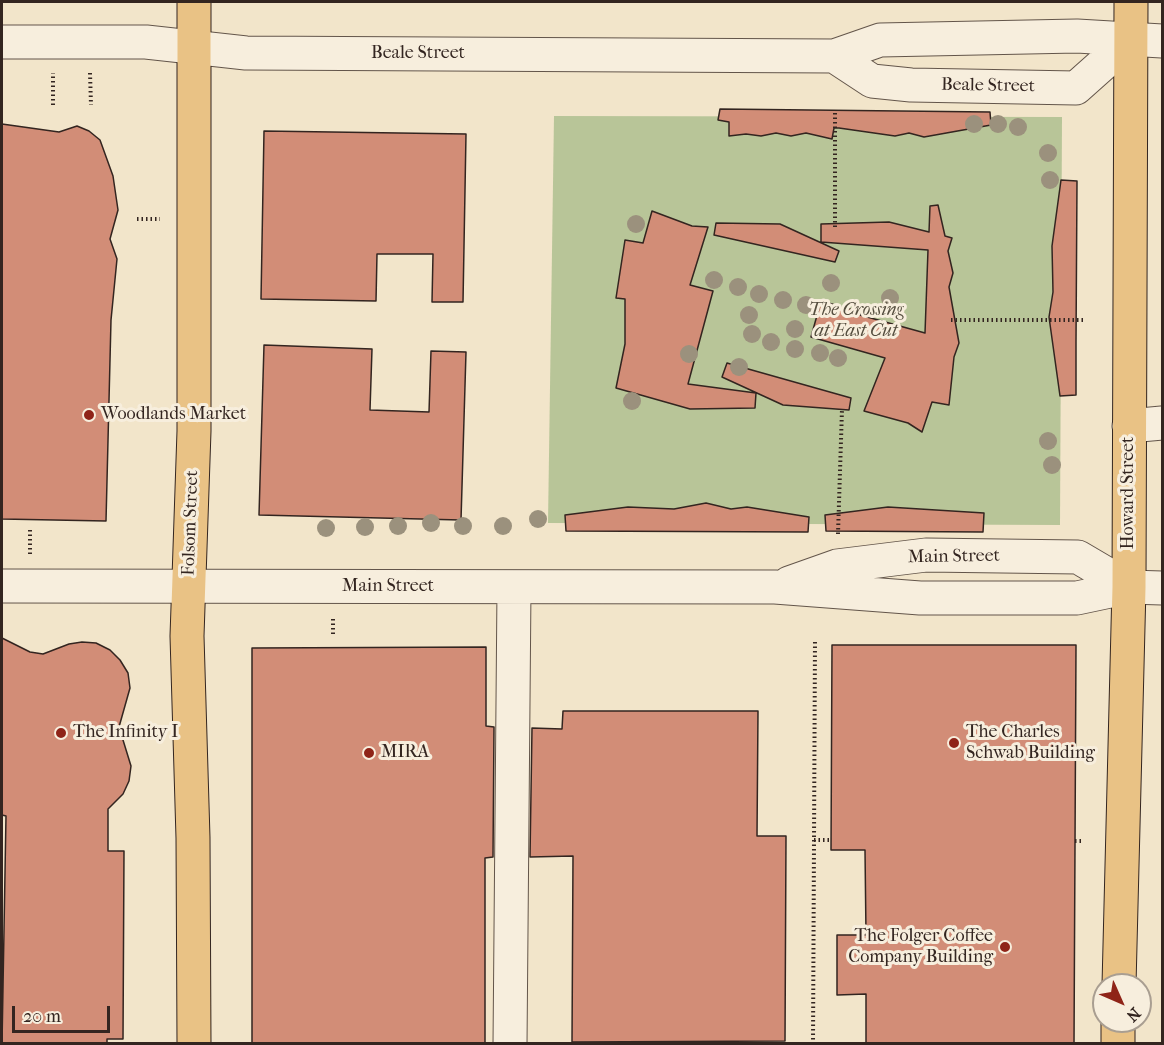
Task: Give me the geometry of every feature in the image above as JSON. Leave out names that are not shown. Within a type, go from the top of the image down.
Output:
[{"type":"main road","name":"Folsom Street","points":[[194,2],[194,431],[187,636],[193,838],[194,1044]]},
{"type":"main road","name":"Howard Street","points":[[1119,973],[1129,587],[1129,426],[1147,40],[1131,2]]},
{"type":"street","name":"Beale Street","points":[[2,42],[146,42],[258,53],[834,56],[880,40],[1077,36],[1147,40]]},
{"type":"street","name":"Beale Street","points":[[834,56],[872,81],[911,85],[1076,88],[1147,40]]},
{"type":"street","points":[[1129,426],[1162,423]]},
{"type":"street","name":"Main Street","points":[[775,587],[837,566],[926,555],[1078,557],[1129,587]]},
{"type":"street","name":"Main Street","points":[[2,586],[775,587],[920,598],[1077,598],[1129,587],[1162,588]]},
{"type":"street","points":[[510,1044],[514,588]]},
{"type":"path","points":[[53,72],[53,105]]},
{"type":"path","points":[[90,73],[92,105]]},
{"type":"path","points":[[835,110],[835,227]]},
{"type":"path","points":[[951,320],[1083,320]]},
{"type":"path","points":[[838,537],[842,409]]},
{"type":"path","points":[[30,529],[30,561]]},
{"type":"path","points":[[813,1044],[815,640]]},
{"type":"path","points":[[814,840],[831,840]]},
{"type":"path","points":[[1075,841],[1081,841]]},
{"type":"green space","name":"The Crossing at East Cut","points":[[554,116],[1062,117],[1060,525],[548,523]]},
{"type":"building","points":[[720,109],[990,112],[991,125],[924,137],[909,133],[895,136],[839,128],[834,128],[832,139],[806,133],[791,136],[776,133],[761,136],[746,134],[729,136],[729,122],[718,120]]},
{"type":"building","points":[[2,124],[59,132],[77,126],[89,131],[100,140],[113,176],[118,210],[110,239],[117,259],[111,320],[106,521],[2,519]]},
{"type":"building","points":[[264,131],[466,134],[463,302],[432,302],[433,254],[377,254],[376,301],[261,299]]},
{"type":"building","points":[[1061,180],[1077,181],[1076,395],[1060,396],[1049,317],[1053,292],[1052,246]]},
{"type":"building","points":[[938,205],[945,236],[952,238],[948,251],[953,273],[949,287],[959,343],[954,357],[949,405],[932,402],[922,432],[908,423],[864,411],[885,358],[811,337],[821,301],[861,312],[860,315],[925,333],[928,250],[821,242],[821,224],[889,222],[929,232],[930,206]]},
{"type":"building","points":[[652,211],[692,226],[708,227],[690,285],[713,291],[688,384],[756,393],[755,408],[690,409],[616,388],[625,344],[625,299],[616,298],[625,240],[643,243]]},
{"type":"building","points":[[716,223],[780,224],[839,251],[835,262],[714,235]]},
{"type":"building","points":[[264,345],[372,349],[370,410],[429,412],[431,351],[466,352],[461,520],[259,515]]},
{"type":"building","points":[[727,363],[851,398],[849,410],[783,405],[722,377]]},
{"type":"building","points":[[706,503],[731,509],[747,507],[809,517],[808,532],[566,531],[565,515],[628,507],[674,509]]},
{"type":"building","points":[[888,507],[984,513],[983,532],[826,531],[825,515]]},
{"type":"building","points":[[2,638],[30,652],[43,654],[69,644],[96,643],[110,650],[128,673],[130,688],[119,727],[131,766],[129,781],[123,794],[108,809],[108,851],[124,851],[123,1039],[107,1039],[107,1044],[2,1044],[6,816],[2,815]]},
{"type":"building","points":[[832,645],[1076,645],[1074,1044],[866,1044],[866,994],[837,995],[837,935],[866,935],[865,850],[831,850]]},
{"type":"building","name":"MIRA","points":[[486,647],[486,726],[494,727],[493,857],[485,858],[485,1044],[252,1044],[252,648]]},
{"type":"building","points":[[563,711],[758,711],[757,836],[786,836],[785,1041],[572,1042],[573,856],[530,857],[532,728],[562,729]]},
{"type":"place","name":"Woodlands Market","points":[[89,415]]},
{"type":"place","name":"The Infinity I","points":[[61,733]]},
{"type":"place","name":"The Charles Schwab Building","points":[[954,743]]},
{"type":"place","name":"MIRA","points":[[369,753]]},
{"type":"place","name":"The Folger Coffee Company Building","points":[[1005,947]]}]
